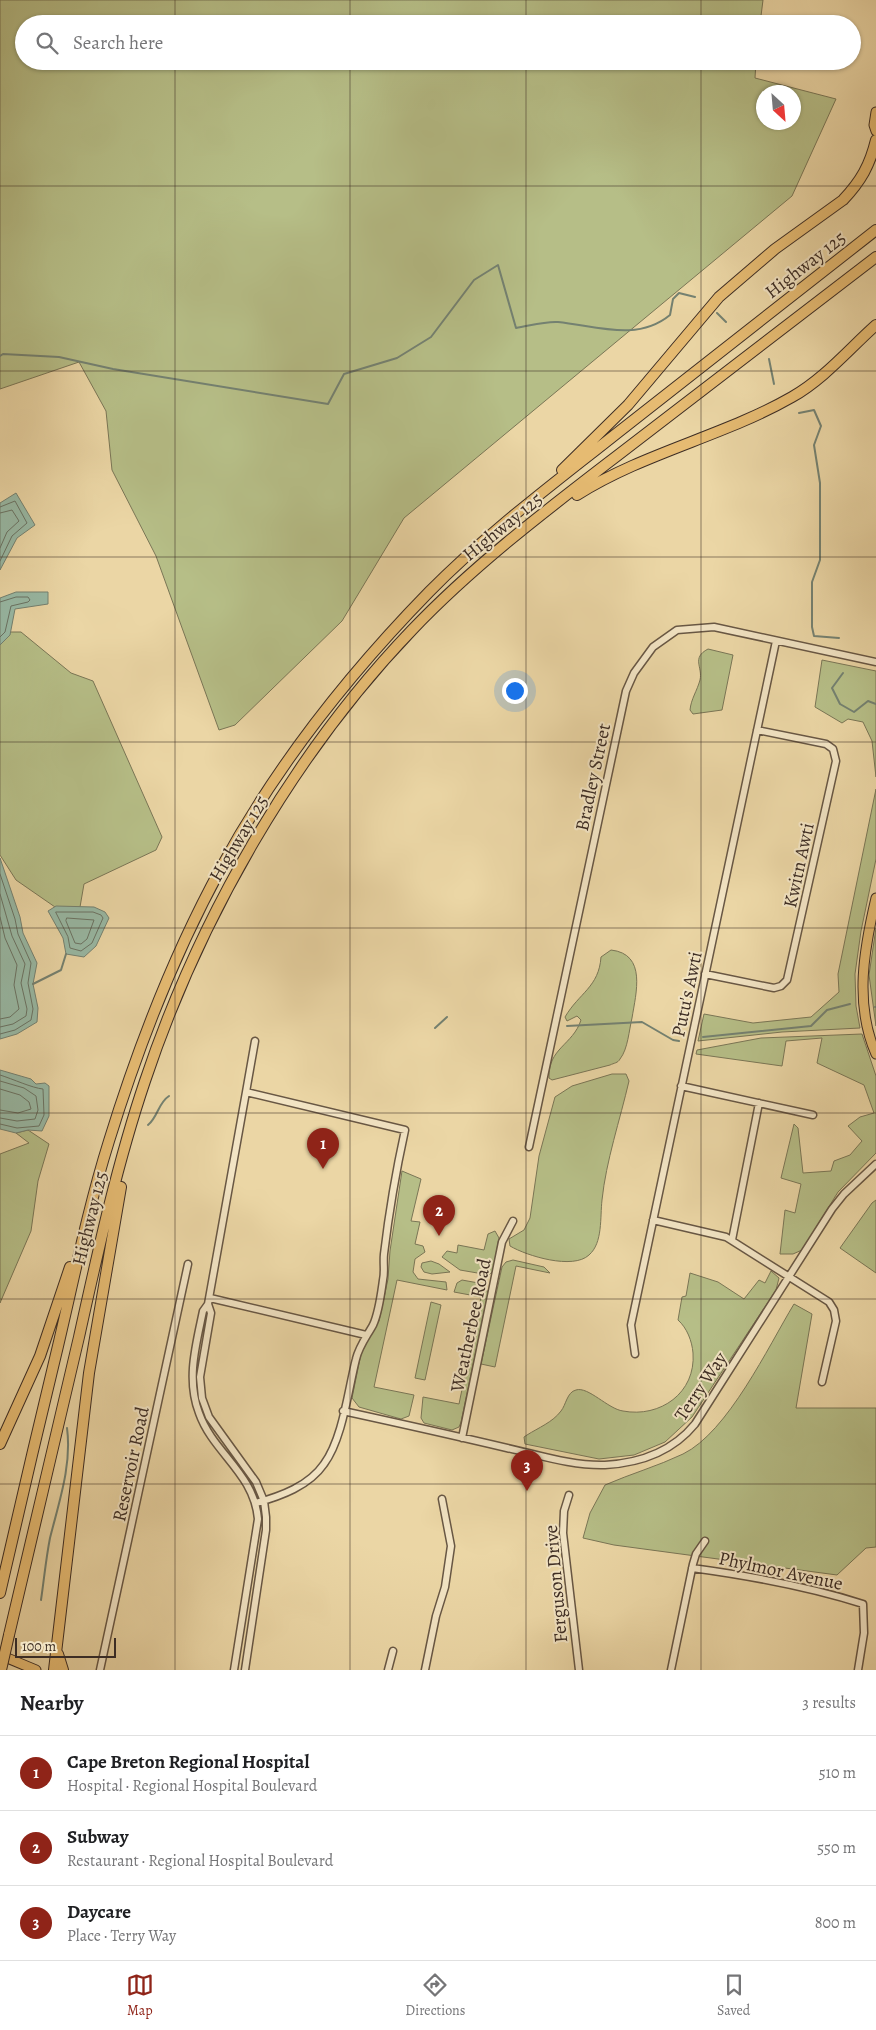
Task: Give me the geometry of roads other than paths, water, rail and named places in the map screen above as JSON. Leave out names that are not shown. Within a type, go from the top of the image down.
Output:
[{"type":"highway","points":[[516,515],[628,405],[719,297],[775,249],[843,200],[868,168],[876,140]]},
{"type":"highway","name":"Highway 125","points":[[0,1593],[89,1214],[108,1144],[159,1000],[192,925],[219,871],[252,814],[318,719],[363,663],[433,588],[516,515],[876,230]]},
{"type":"highway","name":"Highway 125","points":[[1,1670],[94,1272],[131,1125],[158,1043],[216,912],[260,832],[294,780],[346,709],[402,641],[456,587],[521,530],[876,257]]},
{"type":"highway","points":[[521,530],[610,477],[730,427],[793,396],[822,375],[876,325]]},
{"type":"highway","points":[[54,1670],[58,1650],[90,1366],[131,1125]]},
{"type":"highway","points":[[0,1444],[40,1356],[89,1214]]},
{"type":"highway","points":[[58,1650],[63,1670]]},
{"type":"main road","points":[[876,112],[874,125],[876,131]]},
{"type":"main road","points":[[876,898],[864,959],[862,992],[868,1032],[876,1054]]},
{"type":"main road","points":[[0,1655],[36,1670]]},
{"type":"street","name":"Bradley Street","points":[[529,1147],[626,691],[634,673],[653,647],[677,630],[714,627],[876,662]]},
{"type":"street","name":"Putu's Awti","points":[[636,1354],[630,1325],[776,641]]},
{"type":"street","name":"Kwitn Awti","points":[[706,974],[774,988],[781,986],[787,980],[834,770],[836,756],[826,744],[758,730]]},
{"type":"street","points":[[245,1670],[266,1530],[264,1501],[249,1471],[209,1417],[202,1398],[200,1377],[211,1313],[209,1301],[255,1041]]},
{"type":"street","points":[[681,1086],[813,1114]]},
{"type":"street","points":[[246,1092],[406,1130],[385,1246],[384,1281],[374,1321],[358,1349],[333,1449],[318,1472],[297,1487],[256,1503]]},
{"type":"street","points":[[732,1240],[759,1103]]},
{"type":"street","name":"Terry Way","points":[[343,1411],[590,1464],[628,1462],[662,1451],[684,1436],[696,1424],[788,1276],[837,1202],[876,1164]]},
{"type":"street","points":[[653,1220],[713,1233],[732,1240],[826,1300],[834,1310],[836,1321],[822,1382]]},
{"type":"street","name":"Weatherbee Road","points":[[462,1438],[502,1242],[514,1222]]},
{"type":"street","name":"Reservoir Road","points":[[100,1670],[188,1264]]},
{"type":"street","points":[[209,1301],[366,1335]]},
{"type":"street","points":[[209,1301],[203,1311],[192,1366],[194,1398],[199,1414],[207,1429],[239,1472],[256,1503],[258,1530],[234,1670]]},
{"type":"street","name":"Ferguson Drive","points":[[568,1495],[564,1511],[563,1533],[579,1670]]},
{"type":"street","points":[[425,1670],[436,1616],[445,1587],[451,1546],[442,1499]]},
{"type":"street","points":[[671,1670],[692,1568],[696,1554],[705,1540]]},
{"type":"street","name":"Phylmor Avenue","points":[[692,1568],[757,1577],[829,1593],[863,1604],[864,1633],[858,1670]]},
{"type":"street","points":[[388,1670],[393,1651]]},
{"type":"water","points":[[16,493],[35,525],[17,538],[0,570],[0,503]]},
{"type":"water","points":[[16,592],[48,592],[48,604],[15,609],[10,635],[0,645],[0,598]]},
{"type":"water","points":[[0,858],[20,917],[23,933],[37,963],[33,984],[38,1008],[37,1022],[17,1034],[0,1039]]},
{"type":"water","points":[[56,906],[94,907],[105,912],[109,918],[96,946],[84,957],[66,954],[63,938],[48,911]]},
{"type":"water","points":[[0,1070],[31,1079],[36,1084],[45,1083],[49,1086],[49,1116],[42,1131],[28,1130],[16,1133],[0,1129]]},
{"type":"waterway","points":[[0,356],[3,354],[59,357],[113,369],[328,404],[344,374],[397,358],[431,337],[474,280],[498,265],[516,328],[553,322],[616,330],[644,328],[670,315],[673,299],[679,293],[695,297]]},
{"type":"waterway","points":[[717,313],[726,322]]},
{"type":"waterway","points":[[769,359],[774,384]]},
{"type":"waterway","points":[[799,413],[814,410],[821,426],[814,445],[820,483],[820,560],[812,582],[812,627],[814,636],[839,638]]},
{"type":"waterway","points":[[843,673],[832,688],[840,704],[854,712],[868,701],[876,704]]},
{"type":"waterway","points":[[33,984],[61,970],[66,954]]},
{"type":"waterway","points":[[703,1037],[811,1026],[827,1010],[850,1004]]},
{"type":"waterway","points":[[435,1028],[447,1017]]},
{"type":"waterway","points":[[567,1026],[642,1022],[673,1040],[679,1041]]},
{"type":"waterway","points":[[148,1125],[162,1102],[169,1096]]},
{"type":"waterway","points":[[41,1600],[50,1538],[66,1470],[68,1456],[67,1428]]},
{"type":"place","name":"Cape Breton Regional Hospital","points":[[323,1169]]},
{"type":"place","name":"Subway","points":[[439,1236]]},
{"type":"place","name":"Daycare","points":[[527,1491]]}]
